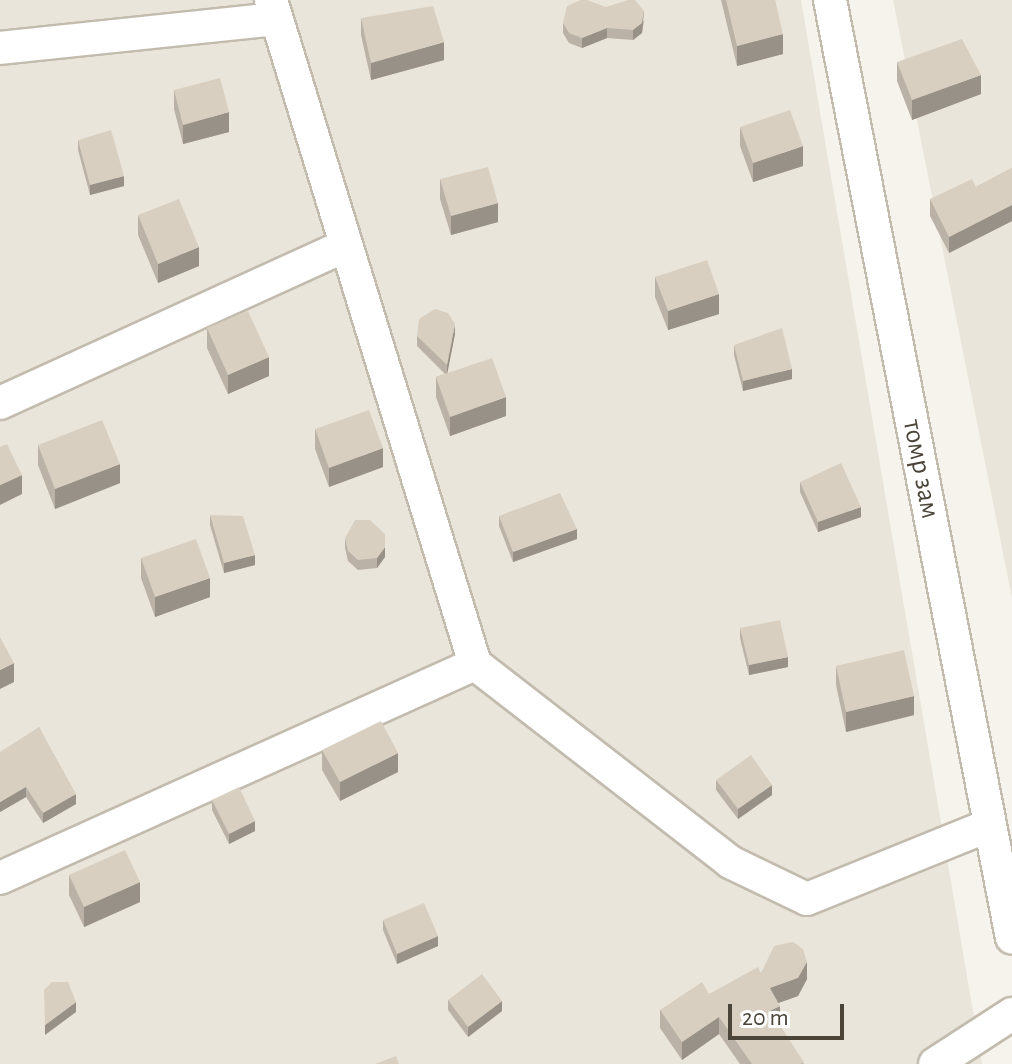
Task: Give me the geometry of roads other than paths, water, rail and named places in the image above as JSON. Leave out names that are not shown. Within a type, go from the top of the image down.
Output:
[{"type":"street","name":"томр зам","points":[[830,0],[1012,938]]},
{"type":"street","points":[[0,48],[273,10],[475,664],[730,862],[807,899],[990,825]]},
{"type":"street","points":[[0,403],[344,246]]},
{"type":"street","points":[[0,878],[475,664]]},
{"type":"street","points":[[935,1064],[1012,1014]]}]
